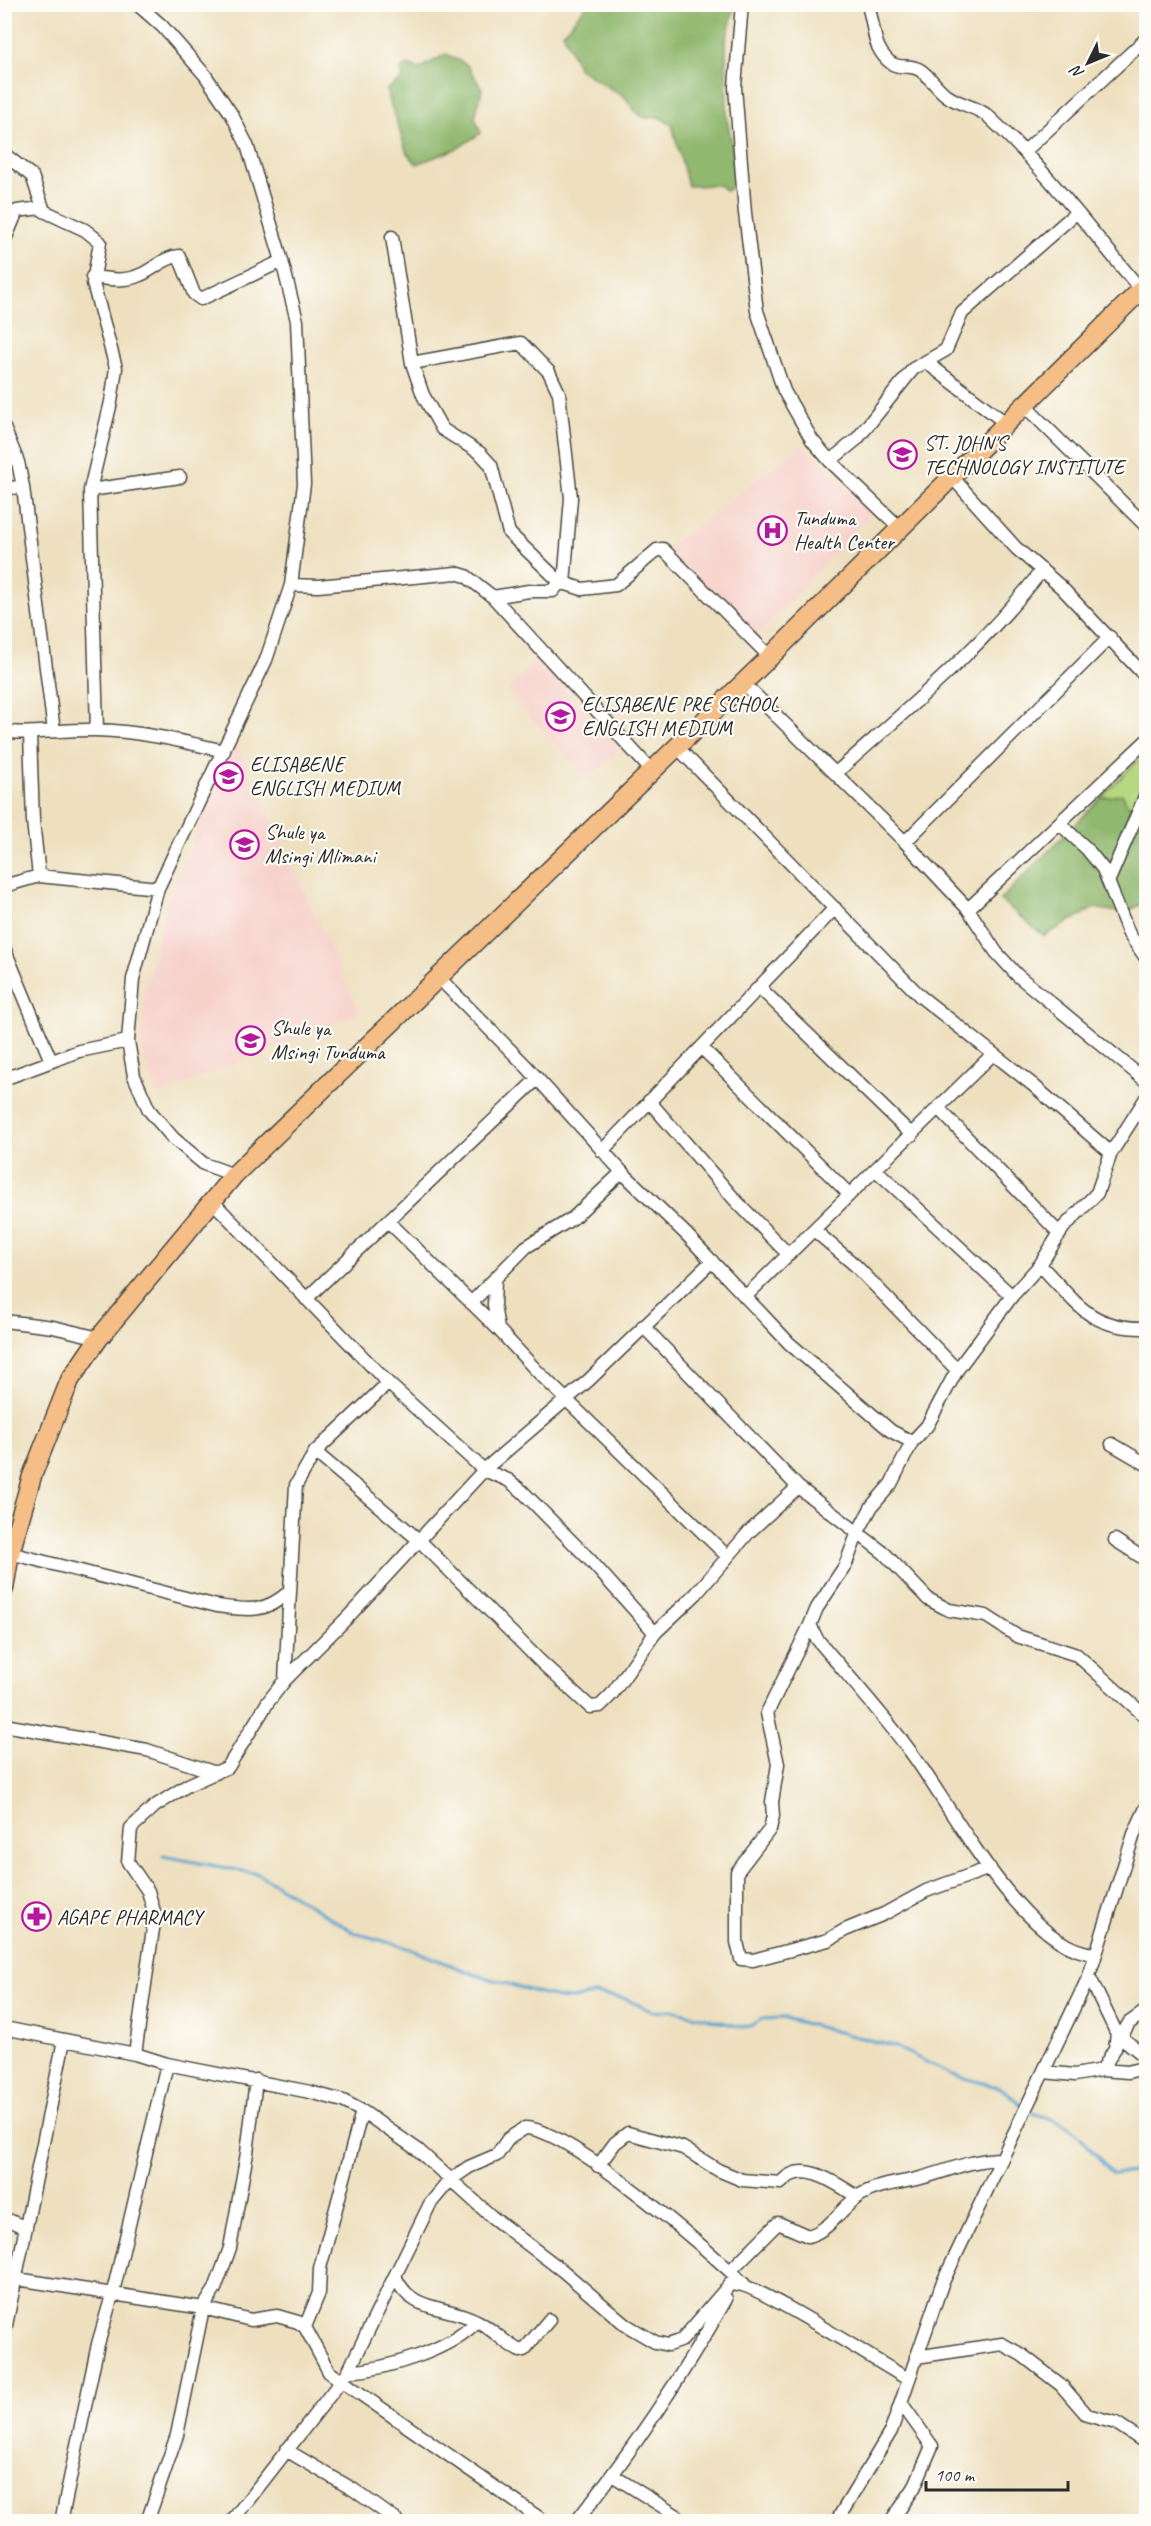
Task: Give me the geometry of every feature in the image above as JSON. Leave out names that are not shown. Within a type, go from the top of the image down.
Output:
[{"type":"highway","points":[[4,1589],[10,1553],[32,1476],[70,1380],[99,1338],[234,1175],[770,657],[1144,287]]},
{"type":"street","points":[[138,4],[151,9],[205,75],[232,115],[247,145],[282,261],[297,321],[304,484],[291,585],[266,660],[158,888],[133,979],[128,1041],[134,1076],[150,1110],[173,1138],[204,1164],[234,1175]]},
{"type":"street","points":[[742,4],[735,87],[745,213],[757,311],[784,391],[812,440],[830,461],[900,528]]},
{"type":"street","points":[[867,4],[878,47],[890,63],[898,67],[917,69],[945,95],[983,112],[1024,152],[1144,287]]},
{"type":"street","points":[[1024,152],[1146,39]]},
{"type":"street","points":[[4,154],[32,176],[41,208]]},
{"type":"street","points":[[4,242],[17,211],[41,208],[97,237],[99,249],[92,277],[116,368],[111,402],[90,490],[98,729]]},
{"type":"street","points":[[830,461],[857,439],[913,369],[946,350],[962,313],[1076,213]]},
{"type":"street","points":[[392,237],[412,363],[423,395],[442,429],[480,453],[491,465],[509,533],[562,583],[582,589],[616,585],[657,550],[663,549],[770,657]]},
{"type":"street","points":[[92,277],[120,279],[140,276],[152,267],[179,256],[194,294],[201,298],[282,261]]},
{"type":"street","points":[[412,363],[521,344],[549,372],[559,393],[571,498],[562,583],[553,591],[529,591],[493,597]]},
{"type":"street","points":[[926,362],[1007,424]]},
{"type":"street","points":[[1025,406],[1146,526]]},
{"type":"street","points":[[4,428],[18,462],[23,487],[54,731]]},
{"type":"street","points":[[90,490],[180,477]]},
{"type":"street","points":[[952,477],[1016,548],[1042,570],[1110,637],[1146,677]]},
{"type":"street","points":[[4,488],[23,487]]},
{"type":"street","points":[[837,772],[1006,614],[1042,570]]},
{"type":"street","points":[[291,585],[318,586],[456,573],[466,576],[493,597],[651,770]]},
{"type":"street","points":[[905,842],[1110,637]]},
{"type":"street","points":[[742,682],[837,772],[968,909],[996,952],[1017,975],[1146,1081]]},
{"type":"street","points":[[4,732],[30,734],[98,729],[175,739],[224,751]]},
{"type":"street","points":[[30,734],[33,821],[39,876]]},
{"type":"street","points":[[968,909],[1146,741]]},
{"type":"street","points":[[1146,741],[1146,746]]},
{"type":"street","points":[[676,746],[921,997],[1111,1153]]},
{"type":"street","points":[[1109,879],[1146,794]]},
{"type":"street","points":[[1059,823],[1094,857],[1109,879],[1129,934],[1146,958]]},
{"type":"street","points":[[4,886],[39,876],[158,888]]},
{"type":"street","points":[[602,1151],[835,908]]},
{"type":"street","points":[[4,948],[51,1060]]},
{"type":"street","points":[[439,978],[537,1079],[622,1172],[821,1373],[891,1431],[912,1442]]},
{"type":"street","points":[[759,987],[912,1135]]},
{"type":"street","points":[[4,1079],[79,1051],[128,1041]]},
{"type":"street","points":[[702,1048],[849,1194]]},
{"type":"street","points":[[745,1297],[787,1253],[814,1230],[993,1054]]},
{"type":"street","points":[[306,1299],[537,1079]]},
{"type":"street","points":[[990,1868],[926,1891],[828,1940],[753,1960],[741,1959],[737,1942],[737,1872],[770,1829],[774,1816],[772,1802],[778,1764],[767,1713],[817,1608],[845,1566],[858,1532],[872,1506],[891,1484],[912,1442],[927,1426],[957,1370],[1012,1296],[1040,1266],[1060,1234],[1099,1189],[1111,1153],[1146,1098]]},
{"type":"street","points":[[649,1101],[736,1201],[787,1253]]},
{"type":"street","points":[[939,1109],[1060,1234]]},
{"type":"street","points":[[876,1170],[1012,1296]]},
{"type":"street","points":[[471,1303],[526,1247],[573,1218],[622,1172]]},
{"type":"street","points":[[213,1202],[388,1383],[484,1470],[508,1480],[536,1505],[590,1560],[655,1633]]},
{"type":"street","points":[[388,1221],[727,1556]]},
{"type":"street","points":[[814,1230],[856,1266],[957,1370]]},
{"type":"street","points":[[135,2054],[155,1915],[148,1892],[133,1873],[128,1862],[131,1828],[155,1806],[188,1785],[228,1767],[268,1702],[285,1680],[420,1541],[484,1470],[567,1399],[712,1261]]},
{"type":"street","points":[[1040,1266],[1095,1319],[1125,1328],[1146,1328]]},
{"type":"street","points":[[495,1281],[494,1305],[498,1329]]},
{"type":"street","points":[[4,1321],[53,1327],[99,1338]]},
{"type":"street","points":[[643,1326],[798,1488],[884,1553],[928,1599],[949,1610],[986,1616],[1017,1636],[1077,1655],[1146,1717]]},
{"type":"street","points":[[285,1680],[290,1627],[289,1592],[296,1485],[315,1452],[388,1383]]},
{"type":"street","points":[[1112,1444],[1146,1464]]},
{"type":"street","points":[[315,1452],[420,1541],[540,1661],[590,1707],[600,1706],[612,1694],[655,1633],[696,1594],[727,1556],[798,1488]]},
{"type":"street","points":[[1114,1540],[1146,1560]]},
{"type":"street","points":[[10,1553],[217,1606],[252,1610],[275,1604],[289,1592]]},
{"type":"street","points":[[810,1625],[817,1639],[912,1752],[990,1868],[1039,1924],[1071,1949],[1082,1954],[1096,1954]]},
{"type":"street","points":[[4,1725],[147,1750],[216,1773]]},
{"type":"street","points":[[836,2522],[883,2446],[902,2404],[908,2379],[942,2284],[1044,2072],[1068,2014],[1089,1976],[1134,1834],[1146,1808]]},
{"type":"street","points":[[1089,1976],[1119,2036],[1146,2057]]},
{"type":"street","points":[[1102,2070],[1119,2036],[1130,2023],[1146,2011]]},
{"type":"street","points":[[4,2028],[331,2097],[362,2110],[418,2150],[450,2180],[626,2325],[655,2342],[668,2345],[682,2340],[703,2319],[725,2288],[731,2283],[741,2284],[781,2302],[870,2359],[908,2379]]},
{"type":"street","points":[[4,2335],[64,2040]]},
{"type":"street","points":[[61,2522],[98,2344],[113,2292],[167,2064]]},
{"type":"street","points":[[1044,2072],[1075,2075],[1102,2070],[1128,2072],[1146,2067]]},
{"type":"street","points":[[147,2522],[183,2413],[203,2308],[215,2289],[225,2265],[237,2217],[256,2080]]},
{"type":"street","points":[[305,2327],[319,2293],[320,2268],[362,2110]]},
{"type":"street","points":[[236,2520],[286,2450],[345,2377],[430,2204],[450,2180],[469,2167],[497,2155],[508,2139],[525,2128],[534,2128],[551,2134],[598,2166],[693,2237],[741,2284]]},
{"type":"street","points":[[598,2166],[615,2143],[628,2133],[675,2145],[718,2170],[752,2182],[781,2183],[789,2174],[797,2172],[828,2178],[858,2197]]},
{"type":"street","points":[[730,2271],[778,2223],[801,2235],[813,2234],[835,2220],[858,2197],[887,2184],[922,2178],[978,2159],[1002,2159]]},
{"type":"street","points":[[4,2218],[26,2228]]},
{"type":"street","points":[[395,2276],[401,2291],[415,2302],[477,2321],[520,2351],[524,2350],[549,2320]]},
{"type":"street","points":[[17,2279],[113,2292],[203,2308],[251,2320],[277,2316],[305,2327],[324,2366],[345,2377],[545,2522]]},
{"type":"street","points":[[576,2522],[612,2475],[685,2370],[727,2296],[741,2284]]},
{"type":"street","points":[[345,2377],[402,2362],[429,2349],[450,2344],[477,2321]]},
{"type":"street","points":[[916,2357],[1002,2344],[1061,2385],[1087,2415],[1116,2423],[1146,2443]]},
{"type":"street","points":[[891,2522],[914,2488],[932,2446],[902,2404]]},
{"type":"street","points":[[286,2450],[354,2490],[399,2522]]},
{"type":"street","points":[[612,2475],[687,2522]]},
{"type":"shaded area","name":"Tunduma Health Center","points":[[803,444],[872,513],[753,640],[667,548]]},
{"type":"shaded area","name":"ELISABENE PRE SCHOOL ENGLISH MEDIUM","points":[[537,658],[616,742],[617,753],[589,780],[506,691]]},
{"type":"shaded area","points":[[235,740],[360,1013],[159,1095],[141,1051],[144,994],[166,904]]},
{"type":"green space","points":[[587,5],[735,5],[726,40],[727,119],[739,182],[726,191],[719,185],[688,186],[672,125],[659,117],[645,118],[635,112],[626,98],[579,69],[563,33]]},
{"type":"green space","points":[[446,54],[467,65],[482,89],[475,117],[481,133],[458,148],[417,164],[407,153],[386,90],[403,78],[401,69],[407,65],[419,69]]},
{"type":"green space","points":[[1146,752],[1146,812],[1127,804],[1100,799]]},
{"type":"green space","points":[[1122,794],[1127,804],[1146,812],[1146,902],[1124,913],[1094,908],[1044,936],[1000,900],[1100,799]]},
{"type":"waterway","points":[[163,1856],[259,1874],[355,1933],[405,1947],[476,1975],[558,1998],[573,1999],[596,1994],[611,1996],[626,1999],[653,2012],[672,2010],[742,2027],[750,2026],[762,2019],[784,2018],[896,2047],[950,2074],[1001,2088],[1023,2106]]},
{"type":"waterway","points":[[1032,2113],[1070,2128],[1084,2140],[1113,2174],[1146,2171]]},
{"type":"place","name":"ST. JOHN'S TECHNOLOGY INSTITUTE","points":[[903,455]]},
{"type":"place","name":"Tunduma Health Center","points":[[773,530]]},
{"type":"place","name":"ELISABENE PRE SCHOOL ENGLISH MEDIUM","points":[[561,716]]},
{"type":"place","name":"ELISABENE ENGLISH MEDIUM","points":[[229,776]]},
{"type":"place","name":"Shule ya Msingi Mlimani","points":[[244,844]]},
{"type":"place","name":"Shule ya Msingi Tunduma","points":[[250,1040]]},
{"type":"place","name":"AGAPE PHARMACY","points":[[36,1917]]}]
